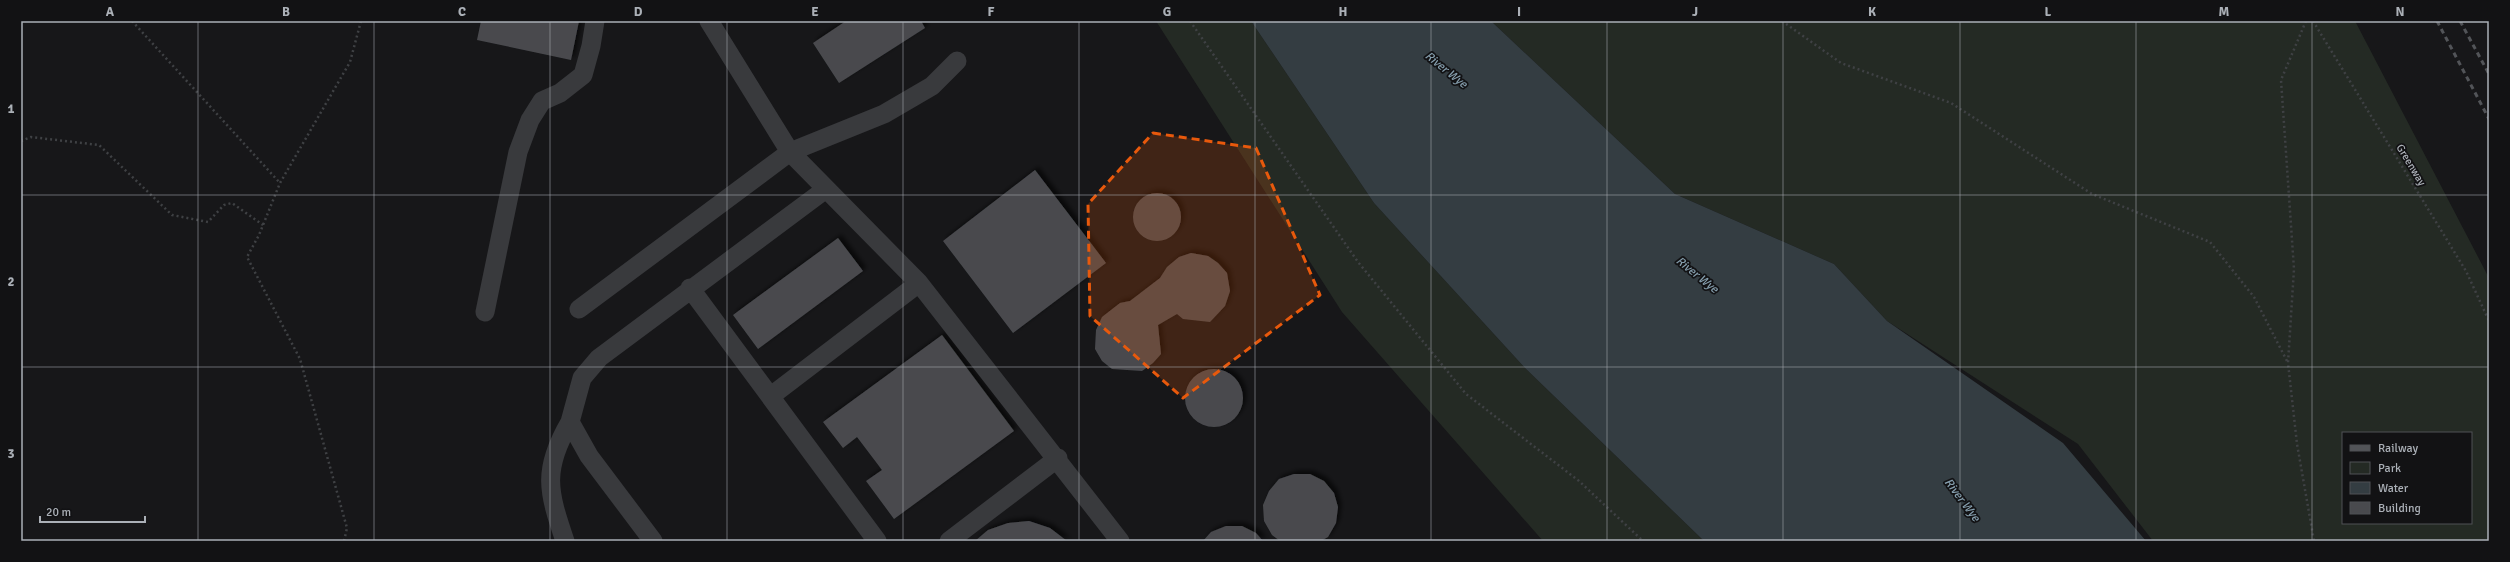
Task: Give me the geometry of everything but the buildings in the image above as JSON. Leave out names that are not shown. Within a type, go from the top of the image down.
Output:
[{"type":"lane","points":[[485,312],[518,152],[530,120],[542,101],[560,93],[583,75],[591,46],[595,21]]},
{"type":"lane","points":[[708,21],[790,152],[919,283],[1058,458],[1120,541]]},
{"type":"lane","points":[[579,309],[790,152],[884,114],[932,86],[957,61]]},
{"type":"lane","points":[[565,541],[551,500],[550,470],[557,444],[570,422],[582,378],[599,358],[690,288],[826,188]]},
{"type":"lane","points":[[771,396],[919,283]]},
{"type":"lane","points":[[690,288],[877,541]]},
{"type":"lane","points":[[570,422],[589,456],[653,541]]},
{"type":"lane","points":[[949,541],[1058,458]]},
{"type":"path","points":[[132,21],[280,183]]},
{"type":"path","points":[[344,541],[347,528],[300,358],[247,257],[263,225],[280,183],[350,62],[361,21]]},
{"type":"path","points":[[1190,21],[1358,262],[1466,394],[1580,481],[1643,541]]},
{"type":"path","points":[[1782,21],[1841,63],[1951,103],[2092,194],[2210,242],[2254,297],[2288,363]]},
{"type":"path","points":[[2306,21],[2281,80],[2294,269],[2288,363],[2297,444],[2314,541]]},
{"type":"path","name":"Greenway","points":[[2313,21],[2466,272],[2489,321]]},
{"type":"path","points":[[21,141],[31,137],[99,145],[172,215],[208,222],[224,206],[232,203],[263,225]]},
{"type":"highlighted area","points":[[1153,133],[1256,148],[1320,295],[1183,398],[1090,316],[1088,204]]},
{"type":"green space","points":[[1156,21],[1251,21],[1374,203],[1525,368],[1704,541],[1543,541],[1342,312]]},
{"type":"green space","points":[[1491,21],[2355,21],[2489,278],[2489,541],[2153,541],[2078,444],[1887,321],[1834,264],[1675,194]]},
{"type":"water","name":"River Wye","points":[[1251,21],[1491,21],[1675,194],[1834,264],[1887,321],[2063,443],[2146,541],[1704,541],[1525,368],[1374,203]]},
{"type":"railway","points":[[2437,21],[2489,119]]},
{"type":"railway","points":[[2460,21],[2489,74]]}]
